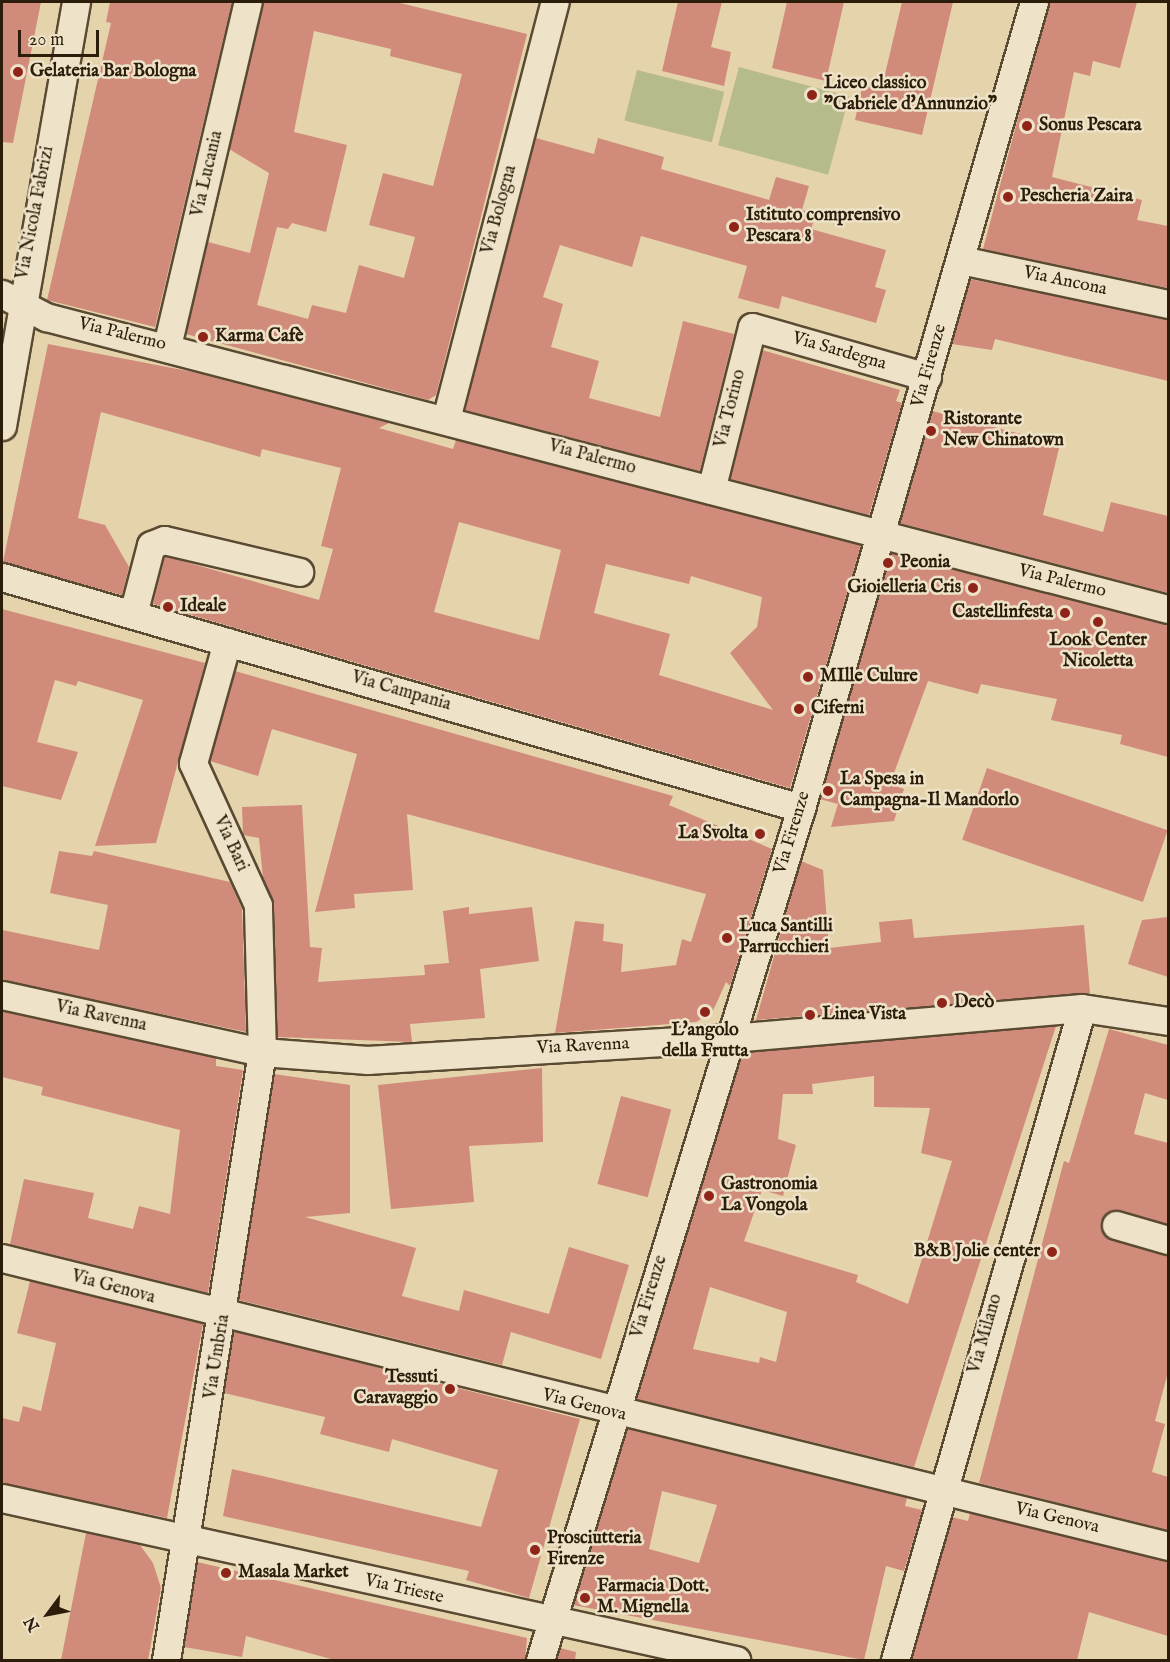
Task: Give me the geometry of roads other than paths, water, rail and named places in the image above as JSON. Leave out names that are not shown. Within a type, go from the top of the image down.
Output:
[{"type":"street","name":"Via Nicola Fabrizi","points":[[2,426],[11,297],[76,2]]},
{"type":"street","name":"Via Lucania","points":[[167,346],[248,2]]},
{"type":"street","name":"Via Bologna","points":[[446,419],[555,2]]},
{"type":"street","name":"Via Firenze","points":[[540,1660],[882,537],[1034,2]]},
{"type":"street","name":"Via Ancona","points":[[961,260],[1168,304]]},
{"type":"street","name":"Via Palermo","points":[[11,297],[46,316],[446,419],[882,537],[1168,609]]},
{"type":"street","name":"Via Sardegna","points":[[752,327],[927,377]]},
{"type":"street","name":"Via Torino","points":[[711,490],[752,327]]},
{"type":"street","points":[[133,614],[151,545],[164,540],[299,572]]},
{"type":"street","name":"Via Campania","points":[[2,576],[801,808]]},
{"type":"street","name":"Via Bari","points":[[227,642],[193,763],[258,905],[262,1052]]},
{"type":"street","name":"Via Ravenna","points":[[2,995],[262,1052],[368,1060],[731,1038],[1082,1008],[1168,1021]]},
{"type":"street","name":"Via Milano","points":[[895,1660],[940,1491],[1082,1008]]},
{"type":"street","name":"Via Umbria","points":[[166,1660],[188,1541],[224,1317],[262,1052]]},
{"type":"street","points":[[1116,1225],[1168,1240]]},
{"type":"street","name":"Via Genova","points":[[2,1258],[224,1317],[1168,1546]]},
{"type":"street","name":"Via Trieste","points":[[2,1498],[551,1623],[736,1660]]},
{"type":"place","name":"Gelateria Bar Bologna","points":[[18,72]]},
{"type":"place","name":"Liceo classico \"Gabriele d'Annunzio\"","points":[[812,95]]},
{"type":"place","name":"Sonus Pescara","points":[[1027,126]]},
{"type":"place","name":"Pescheria Zaira","points":[[1008,197]]},
{"type":"place","name":"Istituto comprensivo Pescara 8","points":[[734,227]]},
{"type":"place","name":"Karma Cafè","points":[[203,337]]},
{"type":"place","name":"Ristorante New Chinatown","points":[[931,431]]},
{"type":"place","name":"Peonia","points":[[888,563]]},
{"type":"place","name":"Gioielleria Cris","points":[[973,588]]},
{"type":"place","name":"Ideale","points":[[168,607]]},
{"type":"place","name":"Castellinfesta","points":[[1065,613]]},
{"type":"place","name":"Look Center Nicoletta","points":[[1098,622]]},
{"type":"place","name":"MIlle Culure","points":[[808,677]]},
{"type":"place","name":"Ciferni","points":[[799,709]]},
{"type":"place","name":"La Spesa in Campagna-Il Mandorlo","points":[[828,791]]},
{"type":"place","name":"La Svolta","points":[[760,834]]},
{"type":"place","name":"Luca Santilli Parrucchieri","points":[[727,938]]},
{"type":"place","name":"Decò","points":[[942,1003]]},
{"type":"place","name":"L'angolo della Frutta","points":[[705,1012]]},
{"type":"place","name":"Linea Vista","points":[[810,1015]]},
{"type":"place","name":"Gastronomia La Vongola","points":[[709,1196]]},
{"type":"place","name":"B&B Jolie center","points":[[1052,1252]]},
{"type":"place","name":"Tessuti Caravaggio","points":[[450,1389]]},
{"type":"place","name":"Prosciutteria Firenze","points":[[535,1550]]},
{"type":"place","name":"Masala Market","points":[[226,1573]]},
{"type":"place","name":"Farmacia Dott. M. Mignella","points":[[585,1598]]}]
